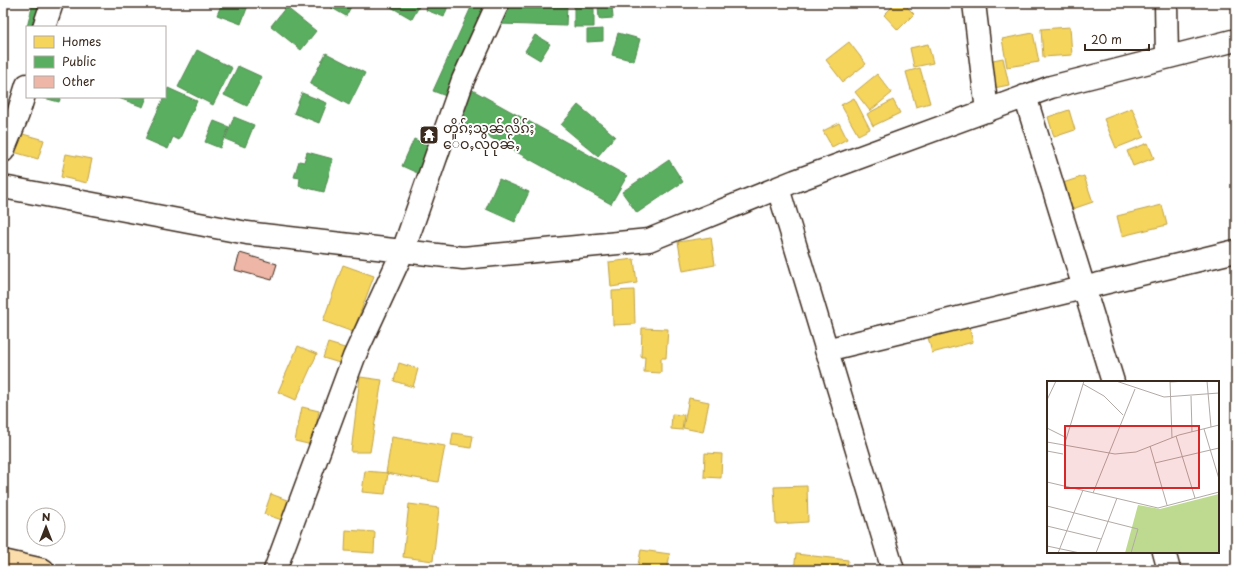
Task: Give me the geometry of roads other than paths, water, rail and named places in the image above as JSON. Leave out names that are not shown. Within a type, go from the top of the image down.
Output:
[{"type":"main road","points":[[3,561],[43,570]]},
{"type":"street","points":[[44,26],[52,3]]},
{"type":"street","points":[[275,570],[354,357],[404,251],[463,80],[498,3]]},
{"type":"street","points":[[974,3],[986,111]]},
{"type":"street","points":[[1166,3],[1167,57]]},
{"type":"street","points":[[3,187],[248,233],[463,258],[649,240],[778,188],[1051,87],[1236,40]]},
{"type":"street","points":[[3,151],[10,111],[26,87]]},
{"type":"street","points":[[1025,96],[1113,381]]},
{"type":"street","points":[[778,188],[893,570]]},
{"type":"street","points":[[826,350],[1236,251]]},
{"type":"street","points":[[1164,553],[1169,570]]},
{"type":"place","name":"တိူၵ်ႈသွၼ်လိၵ်ႈ ေဝႇလုဝုၼ်ႇ","points":[[429,135]]}]
